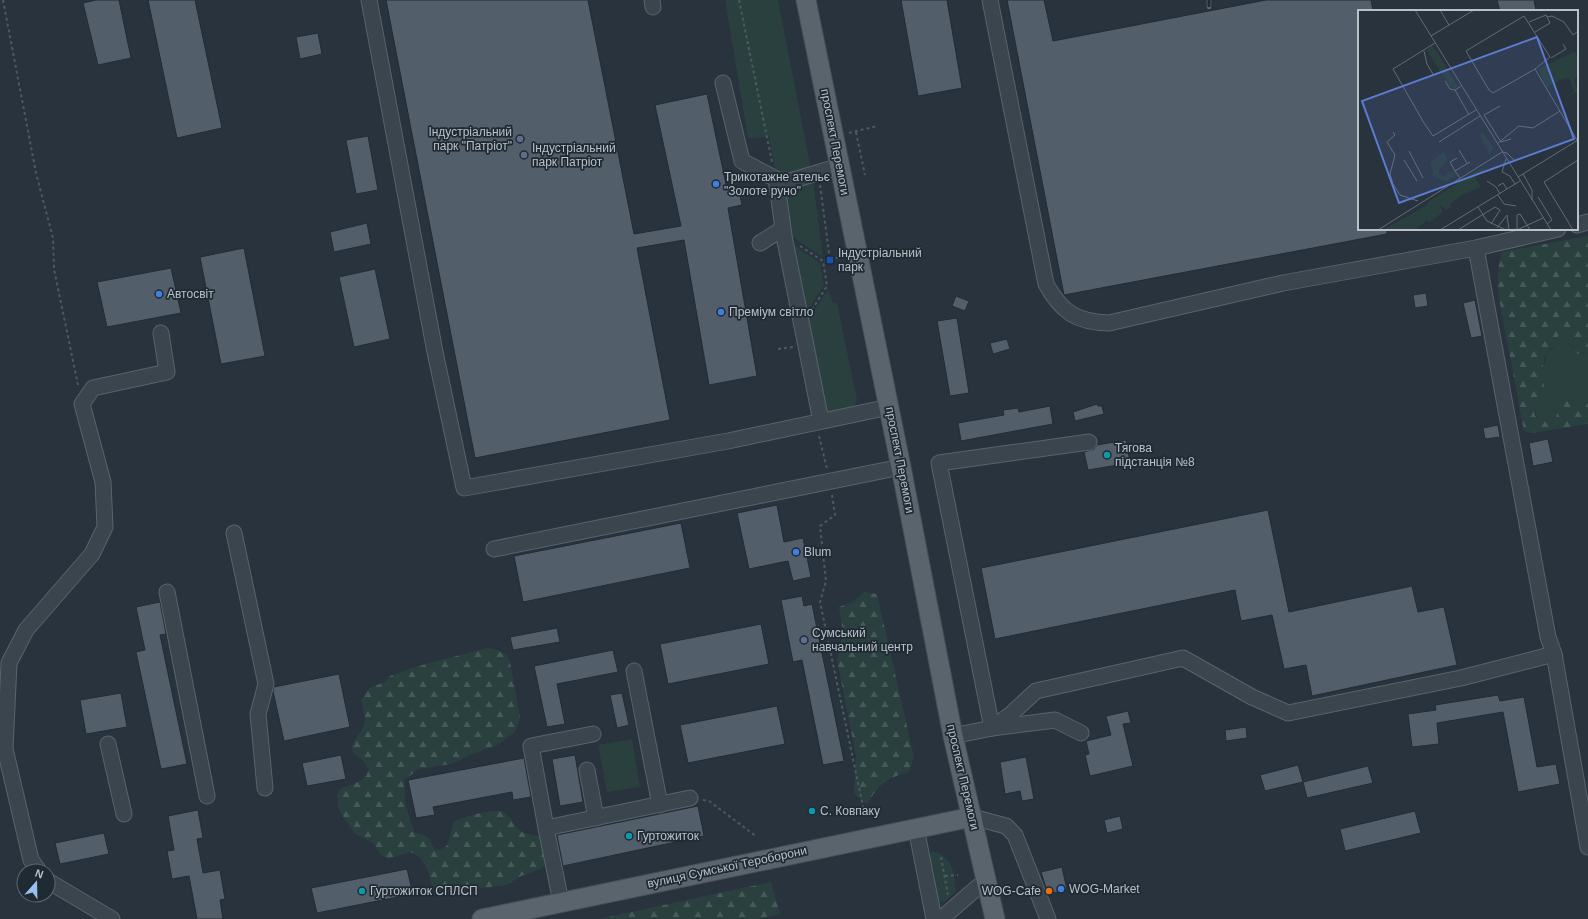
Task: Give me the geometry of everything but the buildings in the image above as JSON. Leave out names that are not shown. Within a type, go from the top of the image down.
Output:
[{"type":"main road","name":"проспект Перемоги","points":[[806,0],[902,467],[953,736],[994,919]]},
{"type":"main road","name":"вулиця Сумської Тероборони","points":[[482,919],[972,817]]},
{"type":"lane","points":[[369,0],[435,352],[464,488],[728,441],[889,407]]},
{"type":"lane","points":[[990,0],[1046,284],[1053,296],[1074,316],[1089,322],[1109,324],[1283,283],[1476,248],[1554,230]]},
{"type":"lane","points":[[723,83],[742,161],[776,182],[840,166]]},
{"type":"lane","points":[[776,182],[783,232],[821,421]]},
{"type":"lane","points":[[1578,224],[1588,222]]},
{"type":"lane","points":[[760,243],[783,232]]},
{"type":"lane","points":[[1476,248],[1540,599],[1548,637],[1554,654],[1588,847]]},
{"type":"lane","points":[[33,863],[31,860],[5,749],[9,663],[26,630],[92,554],[104,527],[103,482],[82,404],[93,388],[166,372],[161,334]]},
{"type":"lane","points":[[992,728],[939,463],[1089,442]]},
{"type":"lane","points":[[494,549],[902,467]]},
{"type":"lane","points":[[234,533],[266,684],[258,714],[265,788]]},
{"type":"lane","points":[[167,592],[207,796]]},
{"type":"lane","points":[[992,728],[1011,714],[1036,691],[1183,658],[1252,697],[1288,713],[1461,678],[1554,654]]},
{"type":"lane","points":[[634,671],[660,805]]},
{"type":"lane","points":[[953,736],[992,728],[1055,720],[1081,733]]},
{"type":"lane","points":[[561,902],[531,746],[593,734]]},
{"type":"lane","points":[[108,744],[124,814]]},
{"type":"lane","points":[[587,770],[596,818]]},
{"type":"lane","points":[[546,828],[690,798]]},
{"type":"lane","points":[[972,817],[1006,826],[1015,835],[1048,919]]},
{"type":"lane","points":[[916,828],[940,918],[986,880]]},
{"type":"lane","points":[[56,886],[112,919]]},
{"type":"path","points":[[3,0],[36,173],[53,238],[54,269],[82,404]]},
{"type":"path","points":[[739,0],[776,182]]},
{"type":"path","points":[[865,175],[856,132],[877,126]]},
{"type":"path","points":[[783,232],[823,261],[830,260],[819,184]]},
{"type":"path","points":[[802,326],[827,286],[823,261]]},
{"type":"path","points":[[821,421],[818,431],[835,515],[820,526],[826,581],[820,602],[865,816]]},
{"type":"path","points":[[690,798],[709,801],[757,837]]},
{"type":"path","points":[[940,918],[948,897],[941,857]]},
{"type":"path","points":[[945,876],[958,875]]},
{"type":"green space","points":[[725,0],[778,0],[811,169],[782,177],[776,172],[769,137],[748,138]]},
{"type":"green space","points":[[813,181],[823,257],[788,234],[780,189]]},
{"type":"green space","points":[[1588,236],[1588,352],[1574,354],[1574,347],[1558,335],[1556,344],[1545,357],[1543,366],[1544,387],[1534,413],[1541,421],[1550,423],[1556,417],[1560,404],[1567,400],[1588,403],[1588,424],[1531,433],[1524,431],[1499,299],[1498,275],[1502,252]]},
{"type":"green space","points":[[789,242],[820,263],[824,285],[804,316]]},
{"type":"green space","points":[[828,289],[833,303],[837,303],[857,400],[854,408],[823,415],[806,324]]},
{"type":"green space","points":[[1558,335],[1581,354],[1588,352],[1588,403],[1567,400],[1560,404],[1556,417],[1550,423],[1543,422],[1537,417],[1535,409],[1536,402],[1543,389],[1542,374],[1547,353],[1553,348]]},
{"type":"green space","points":[[864,592],[877,594],[914,757],[909,772],[889,779],[875,791],[867,804],[854,794],[856,756],[837,660],[843,631],[839,607],[854,601]]},
{"type":"green space","points":[[487,648],[495,649],[507,655],[510,662],[520,718],[515,732],[497,745],[451,764],[419,769],[404,780],[405,803],[414,832],[428,837],[435,850],[442,850],[448,844],[453,823],[463,818],[478,814],[499,811],[506,814],[522,832],[540,837],[542,839],[545,847],[546,863],[541,869],[521,876],[507,885],[435,894],[425,864],[421,859],[417,855],[410,852],[389,859],[382,856],[373,843],[354,833],[339,810],[337,795],[341,788],[357,783],[363,779],[368,770],[367,765],[362,759],[353,753],[352,746],[364,725],[365,716],[361,700],[369,688],[385,682],[390,676],[411,668]]},
{"type":"green space","points":[[632,739],[640,787],[607,792],[598,745]]},
{"type":"green space","points":[[932,851],[945,857],[952,867],[956,892],[944,902],[936,900],[928,854]]},
{"type":"green space","points":[[771,882],[780,914],[757,919],[599,919]]},
{"type":"railway","points":[[1209,0],[1209,7]]},
{"type":"place","name":"Індустріальний парк \"Патріот\"","points":[[520,139]]},
{"type":"place","name":"Індустріальний парк Патріот","points":[[524,155]]},
{"type":"place","name":"Трикотажне ательє \"Золоте руно\"","points":[[716,184]]},
{"type":"place","name":"Індустріальний парк","points":[[830,260]]},
{"type":"place","name":"Автосвіт","points":[[159,294]]},
{"type":"place","name":"Преміум світло","points":[[721,312]]},
{"type":"place","name":"Тягова підстанція №8","points":[[1107,455]]},
{"type":"place","name":"Blum","points":[[796,552]]},
{"type":"place","name":"Сумський навчальний центр","points":[[804,640]]},
{"type":"place","name":"С. Ковпаку","points":[[812,811]]},
{"type":"place","name":"Гуртожиток","points":[[629,836]]},
{"type":"place","name":"WOG-Market","points":[[1061,889]]},
{"type":"place","name":"Гуртожиток СПЛСП","points":[[362,891]]},
{"type":"place","name":"WOG-Cafe","points":[[1049,891]]}]
